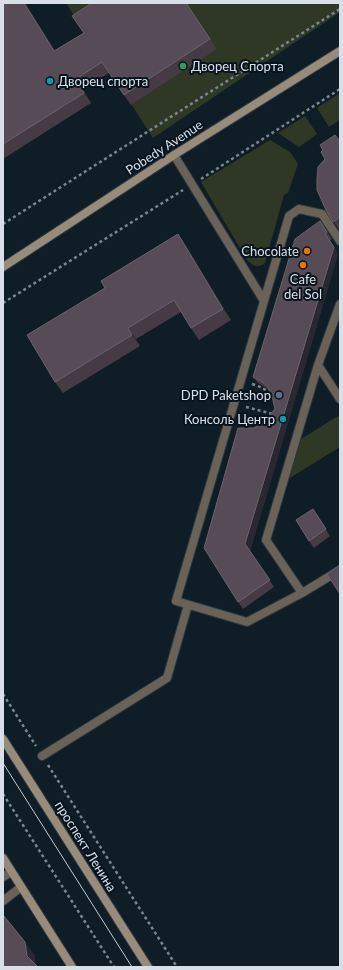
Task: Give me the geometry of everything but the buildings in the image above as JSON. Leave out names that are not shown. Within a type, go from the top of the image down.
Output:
[{"type":"street","name":"Pobedy Avenue","points":[[3,267],[174,155],[340,51]]},
{"type":"street","name":"проспект Ленина","points":[[3,738],[148,967]]},
{"type":"street","points":[[3,858],[72,967]]},
{"type":"lane","points":[[174,155],[264,302]]},
{"type":"lane","points":[[340,241],[322,214],[299,209],[289,216],[176,601],[247,622],[302,593],[340,570]]},
{"type":"lane","points":[[302,593],[266,540],[318,365],[340,304]]},
{"type":"lane","points":[[318,365],[340,399]]},
{"type":"lane","points":[[42,756],[167,678],[188,604]]},
{"type":"lane","points":[[3,877],[11,872]]},
{"type":"lane","points":[[3,901],[21,887]]},
{"type":"path","points":[[3,224],[340,9]]},
{"type":"path","points":[[3,304],[340,89]]},
{"type":"path","points":[[252,384],[264,388],[274,399]]},
{"type":"path","points":[[246,407],[278,416]]},
{"type":"path","points":[[3,694],[177,967]]},
{"type":"path","points":[[3,794],[114,967]]},
{"type":"green space","name":"Дворец Спорта","points":[[66,3],[340,3],[340,12],[153,138]]},
{"type":"green space","points":[[340,93],[340,120],[329,127],[317,108]]},
{"type":"green space","points":[[305,116],[317,134],[299,147],[278,133]]},
{"type":"green space","points":[[270,140],[290,152],[298,164],[288,193],[284,195],[265,263],[257,266],[253,265],[247,260],[201,182]]},
{"type":"green space","points":[[338,416],[340,419],[340,447],[288,479],[301,439]]},
{"type":"tram line","points":[[3,763],[132,967]]},
{"type":"place","name":"Дворец Спорта","points":[[183,66]]},
{"type":"place","name":"Дворец спорта","points":[[50,81]]},
{"type":"place","name":"Chocolate","points":[[307,251]]},
{"type":"place","name":"Cafe del Sol","points":[[303,265]]},
{"type":"place","name":"DPD Paketshop","points":[[279,395]]},
{"type":"place","name":"Консоль Центр","points":[[283,419]]}]
